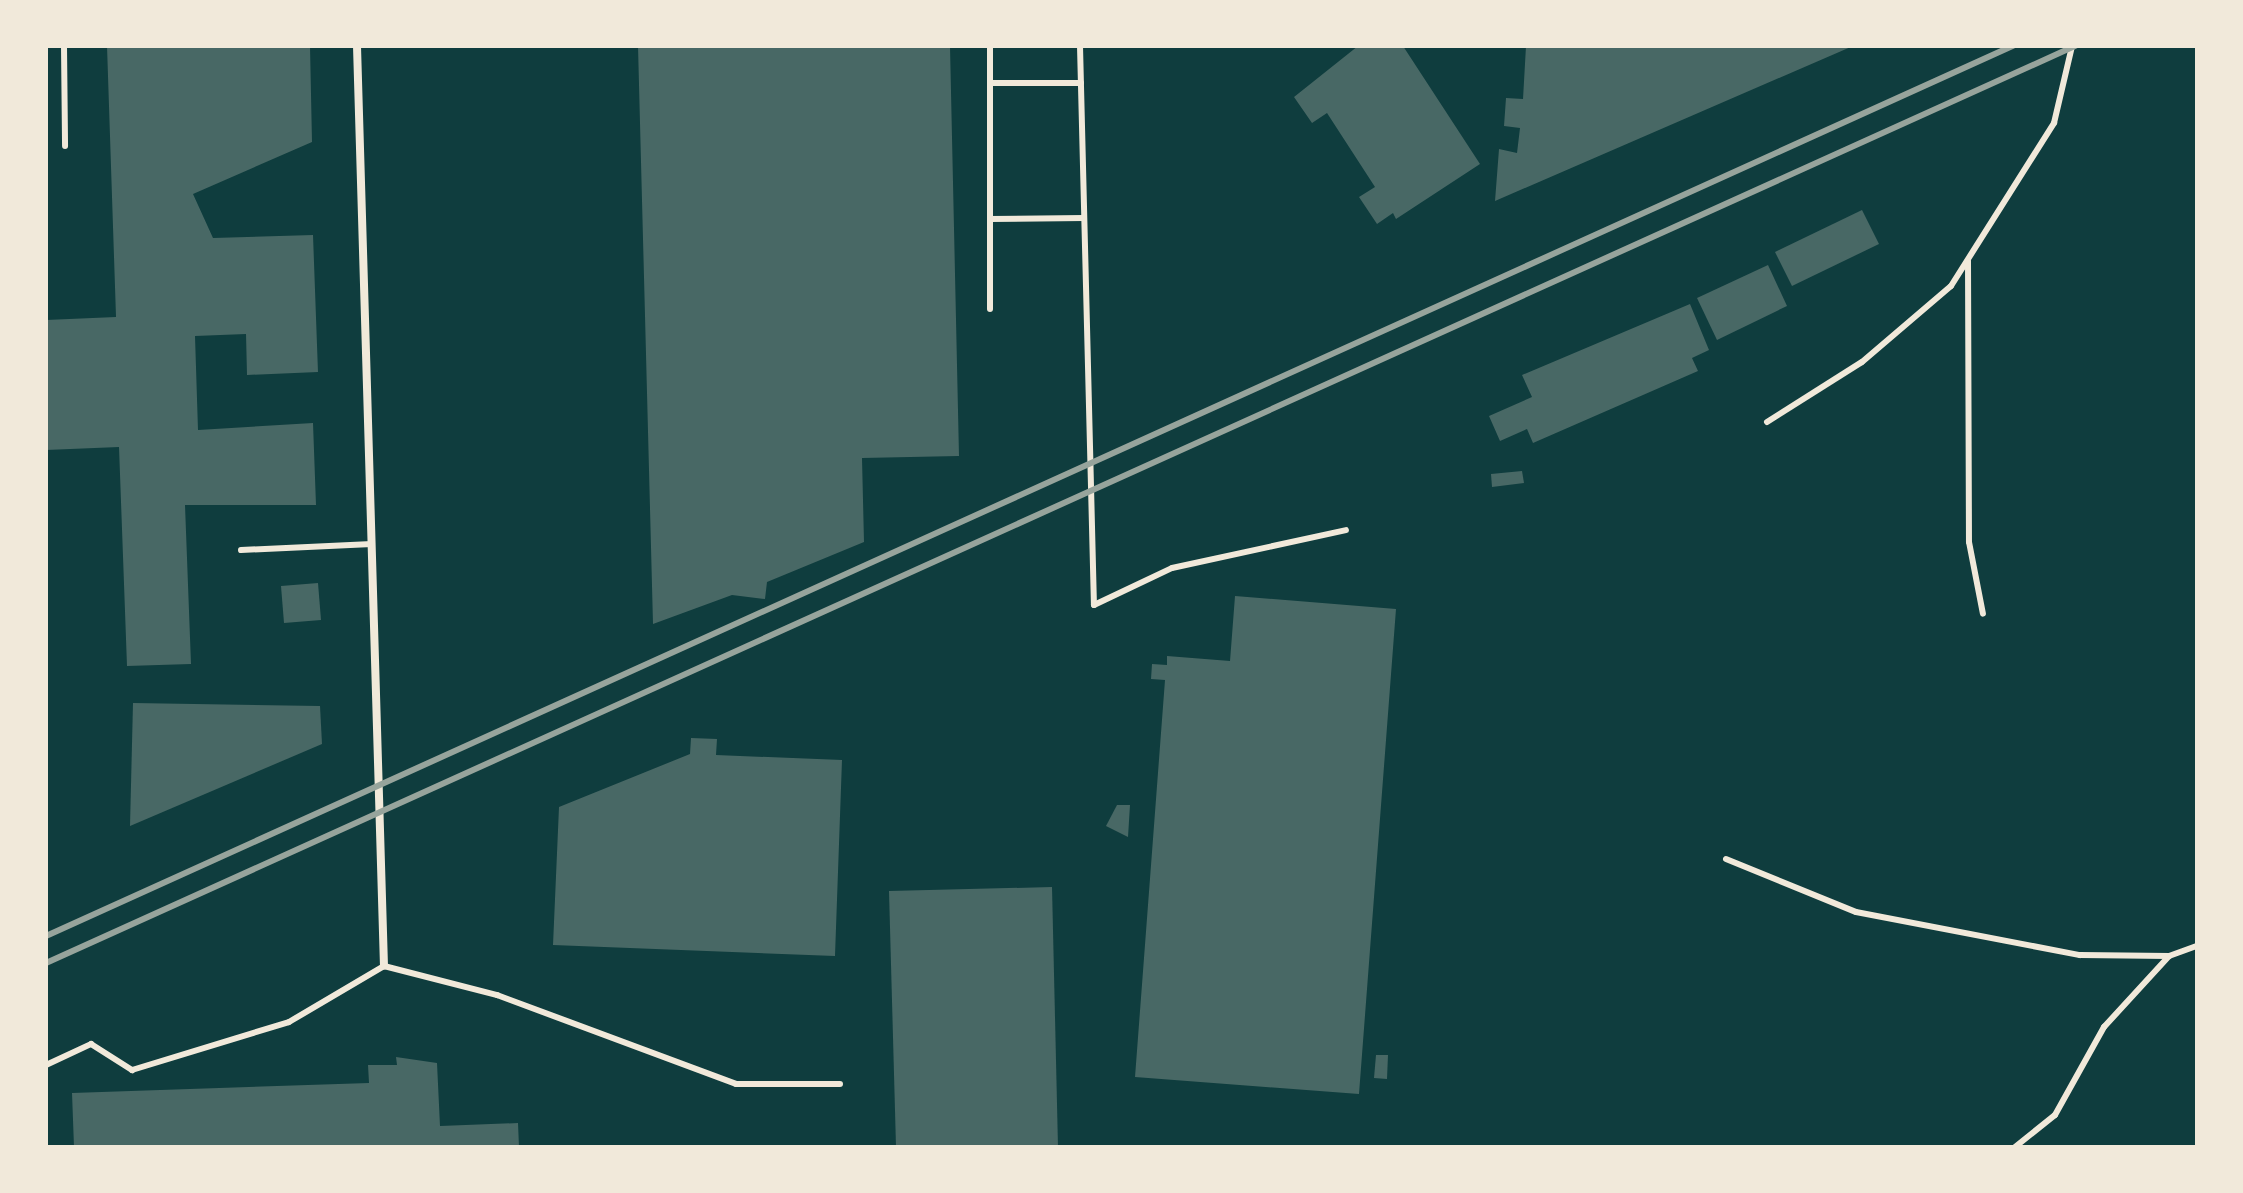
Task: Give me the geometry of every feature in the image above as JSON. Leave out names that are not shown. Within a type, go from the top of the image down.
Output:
[{"type":"street","points":[[357,46],[384,966]]},
{"type":"lane","points":[[64,46],[65,146]]},
{"type":"lane","points":[[990,46],[990,309]]},
{"type":"lane","points":[[1080,46],[1094,605],[1184,565],[1346,530]]},
{"type":"lane","points":[[1767,422],[1862,362],[1951,286],[2054,123],[2072,46]]},
{"type":"lane","points":[[990,83],[1081,83]]},
{"type":"lane","points":[[990,219],[1084,218]]},
{"type":"lane","points":[[1968,261],[1969,542],[1983,614]]},
{"type":"lane","points":[[241,550],[372,544]]},
{"type":"lane","points":[[1726,859],[1856,912],[2080,955],[2169,956],[2197,946]]},
{"type":"lane","points":[[2015,1147],[2055,1115],[2104,1027],[2169,956]]},
{"type":"lane","points":[[46,1065],[91,1044],[132,1070],[289,1022],[384,966],[497,995],[736,1084],[840,1084]]},
{"type":"building","points":[[107,46],[310,46],[312,142],[193,194],[213,238],[313,235],[318,372],[247,375],[246,334],[195,336],[198,430],[313,423],[316,505],[185,505],[191,664],[127,666],[119,447],[46,450],[46,320],[116,317]]},
{"type":"building","points":[[638,46],[950,46],[959,456],[862,458],[864,542],[767,582],[765,599],[732,595],[653,624]]},
{"type":"building","points":[[1358,46],[1403,46],[1480,164],[1396,219],[1393,213],[1377,224],[1359,197],[1375,187],[1327,113],[1312,123],[1294,97]]},
{"type":"building","points":[[1526,46],[1853,46],[1495,201],[1499,149],[1517,153],[1520,128],[1504,126],[1506,98],[1523,99]]},
{"type":"building","points":[[1862,210],[1879,244],[1792,286],[1775,252]]},
{"type":"building","points":[[1768,265],[1787,306],[1717,340],[1697,298]]},
{"type":"building","points":[[1690,304],[1709,350],[1692,358],[1698,371],[1533,443],[1527,429],[1500,441],[1489,416],[1532,397],[1522,375]]},
{"type":"building","points":[[1522,471],[1524,483],[1492,487],[1491,474]]},
{"type":"building","points":[[318,583],[321,620],[284,623],[281,586]]},
{"type":"building","points":[[1235,596],[1396,609],[1359,1094],[1135,1077],[1165,680],[1151,679],[1152,664],[1167,665],[1167,656],[1230,661]]},
{"type":"building","points":[[133,703],[320,706],[322,744],[130,826]]},
{"type":"building","points":[[691,738],[717,739],[716,755],[842,760],[835,956],[553,945],[559,807],[690,754]]},
{"type":"building","points":[[1117,805],[1130,805],[1128,837],[1106,826]]},
{"type":"building","points":[[1052,887],[1058,1147],[896,1147],[889,891]]},
{"type":"building","points":[[1376,1055],[1388,1055],[1387,1079],[1374,1078]]},
{"type":"building","points":[[396,1057],[437,1063],[440,1126],[518,1123],[519,1147],[74,1147],[72,1093],[369,1083],[368,1065],[397,1065]]},
{"type":"railway","points":[[46,936],[2013,46]]},
{"type":"railway","points":[[46,963],[2075,46]]}]
